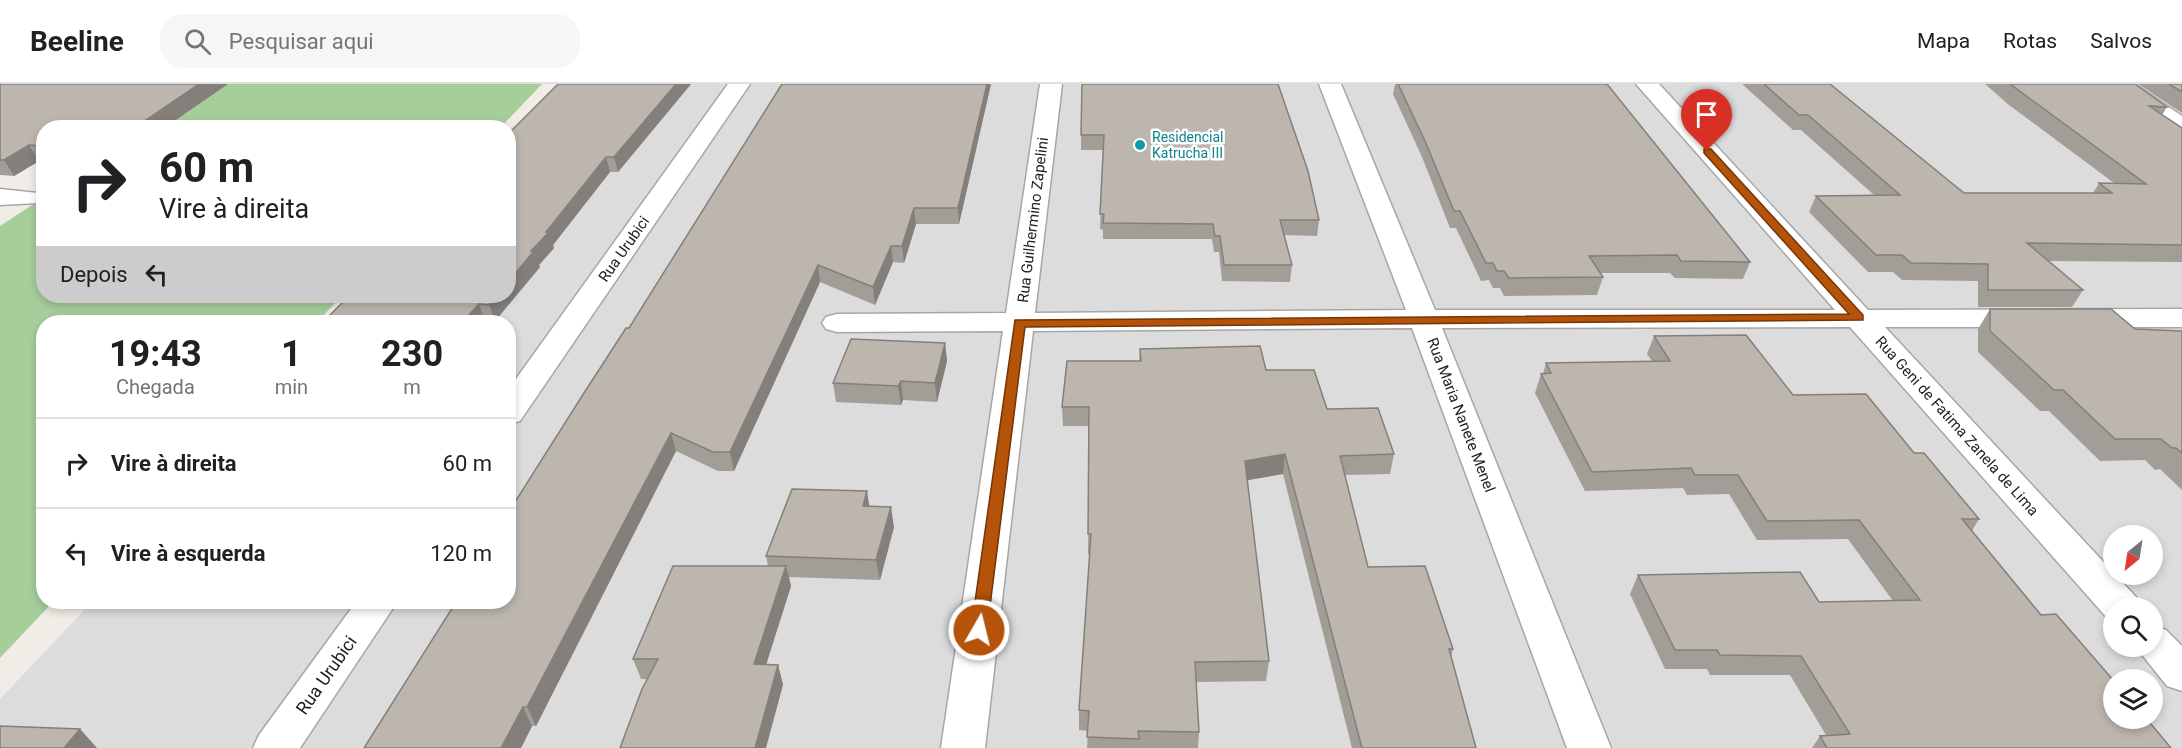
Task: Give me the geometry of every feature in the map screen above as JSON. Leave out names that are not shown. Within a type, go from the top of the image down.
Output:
[{"type":"street","name":"Rua Urubici","points":[[516,403],[739,84]]},
{"type":"street","name":"Rua Guilhermino Zapelini","points":[[963,748],[1051,84]]},
{"type":"street","name":"Rua Maria Nanete Menel","points":[[1330,84],[1424,319],[1589,748]]},
{"type":"street","name":"Rua Geni de Fatima Zanela de Lima","points":[[1647,84],[2112,597]]},
{"type":"street","points":[[2120,84],[2182,126]]},
{"type":"street","points":[[0,197],[28,198]]},
{"type":"street","points":[[837,323],[1424,319],[2182,318]]},
{"type":"street","name":"Rua Urubici","points":[[275,748],[372,609]]},
{"type":"street","points":[[2163,653],[2182,674]]},
{"type":"shaded area","points":[[585,84],[2182,84],[2182,748],[0,748],[0,699],[85,609],[516,609],[516,315],[398,315],[468,303],[516,303],[516,274]]},
{"type":"green space","points":[[217,84],[542,84],[508,120],[163,120]]},
{"type":"green space","points":[[36,203],[36,303],[335,303],[324,315],[36,315],[36,609],[46,609],[0,658],[0,226]]},
{"type":"building","points":[[0,84],[199,84],[146,120],[36,120],[36,145],[29,145],[4,160],[0,160]]},
{"type":"building","points":[[558,84],[676,84],[614,157],[606,157],[516,272],[516,126]]},
{"type":"building","points":[[782,84],[987,84],[958,208],[914,208],[902,246],[891,246],[873,287],[818,265],[730,452],[713,452],[671,433],[527,707],[523,707],[501,748],[364,748],[452,609],[516,609],[516,500],[626,328],[629,328]]},
{"type":"building","points":[[1082,84],[1278,84],[1308,171],[1319,220],[1280,220],[1292,265],[1224,265],[1220,236],[1215,236],[1213,224],[1103,223],[1104,214],[1100,214],[1104,135],[1081,135]]},
{"type":"building","points":[[1398,84],[1607,84],[1750,262],[1681,261],[1677,255],[1589,256],[1603,277],[1509,278],[1504,271],[1497,271],[1493,263],[1486,263],[1460,211],[1454,211]]},
{"type":"building","points":[[1764,84],[1830,84],[1964,193],[2112,193],[2099,183],[2146,184],[2010,84],[2135,84],[2167,107],[2149,106],[2182,128],[2182,245],[2027,243],[2083,290],[1988,290],[1988,264],[1911,263],[1902,255],[1876,255],[1816,196],[1900,195],[1808,115],[1799,115]]},
{"type":"building","points":[[2169,84],[2182,84],[2182,92]]},
{"type":"building","points":[[342,303],[491,303],[489,305],[479,304],[469,315],[330,315]]},
{"type":"building","points":[[1990,309],[2111,309],[2135,329],[2182,331],[2182,453],[2161,439],[2115,439],[2063,390],[2054,390],[1990,331]]},
{"type":"building","points":[[1746,335],[1793,395],[1866,394],[1914,453],[1924,453],[1979,519],[1962,519],[2041,615],[2056,614],[2104,669],[2103,729],[2155,729],[2171,748],[1827,748],[1820,736],[1850,734],[1801,656],[1720,655],[1717,650],[1675,650],[1638,575],[1800,572],[1819,602],[1920,600],[1859,520],[1767,521],[1738,475],[1695,475],[1691,468],[1592,472],[1541,374],[1551,373],[1546,363],[1670,361],[1654,336]]},
{"type":"building","points":[[851,339],[945,343],[935,383],[901,381],[898,386],[833,383]]},
{"type":"building","points":[[1260,346],[1266,370],[1314,370],[1327,409],[1378,408],[1394,454],[1340,456],[1368,567],[1425,566],[1453,649],[1449,649],[1476,748],[1362,748],[1285,454],[1245,461],[1269,661],[1195,662],[1199,732],[1138,731],[1139,739],[1087,737],[1089,711],[1079,710],[1091,534],[1088,534],[1089,407],[1062,407],[1067,361],[1141,361],[1140,349]]},
{"type":"building","points":[[792,489],[867,491],[863,506],[891,507],[876,560],[766,556]]},
{"type":"building","points":[[673,566],[786,566],[754,664],[778,665],[755,748],[620,748],[642,689],[658,659],[633,659]]},
{"type":"building","points":[[0,726],[80,729],[64,748],[0,748]]},
{"type":"place","name":"Residencial Katrucha III","points":[[1140,145]]},
{"type":"route","points":[[979,630],[1020,323],[1859,318],[1707,151]]}]
